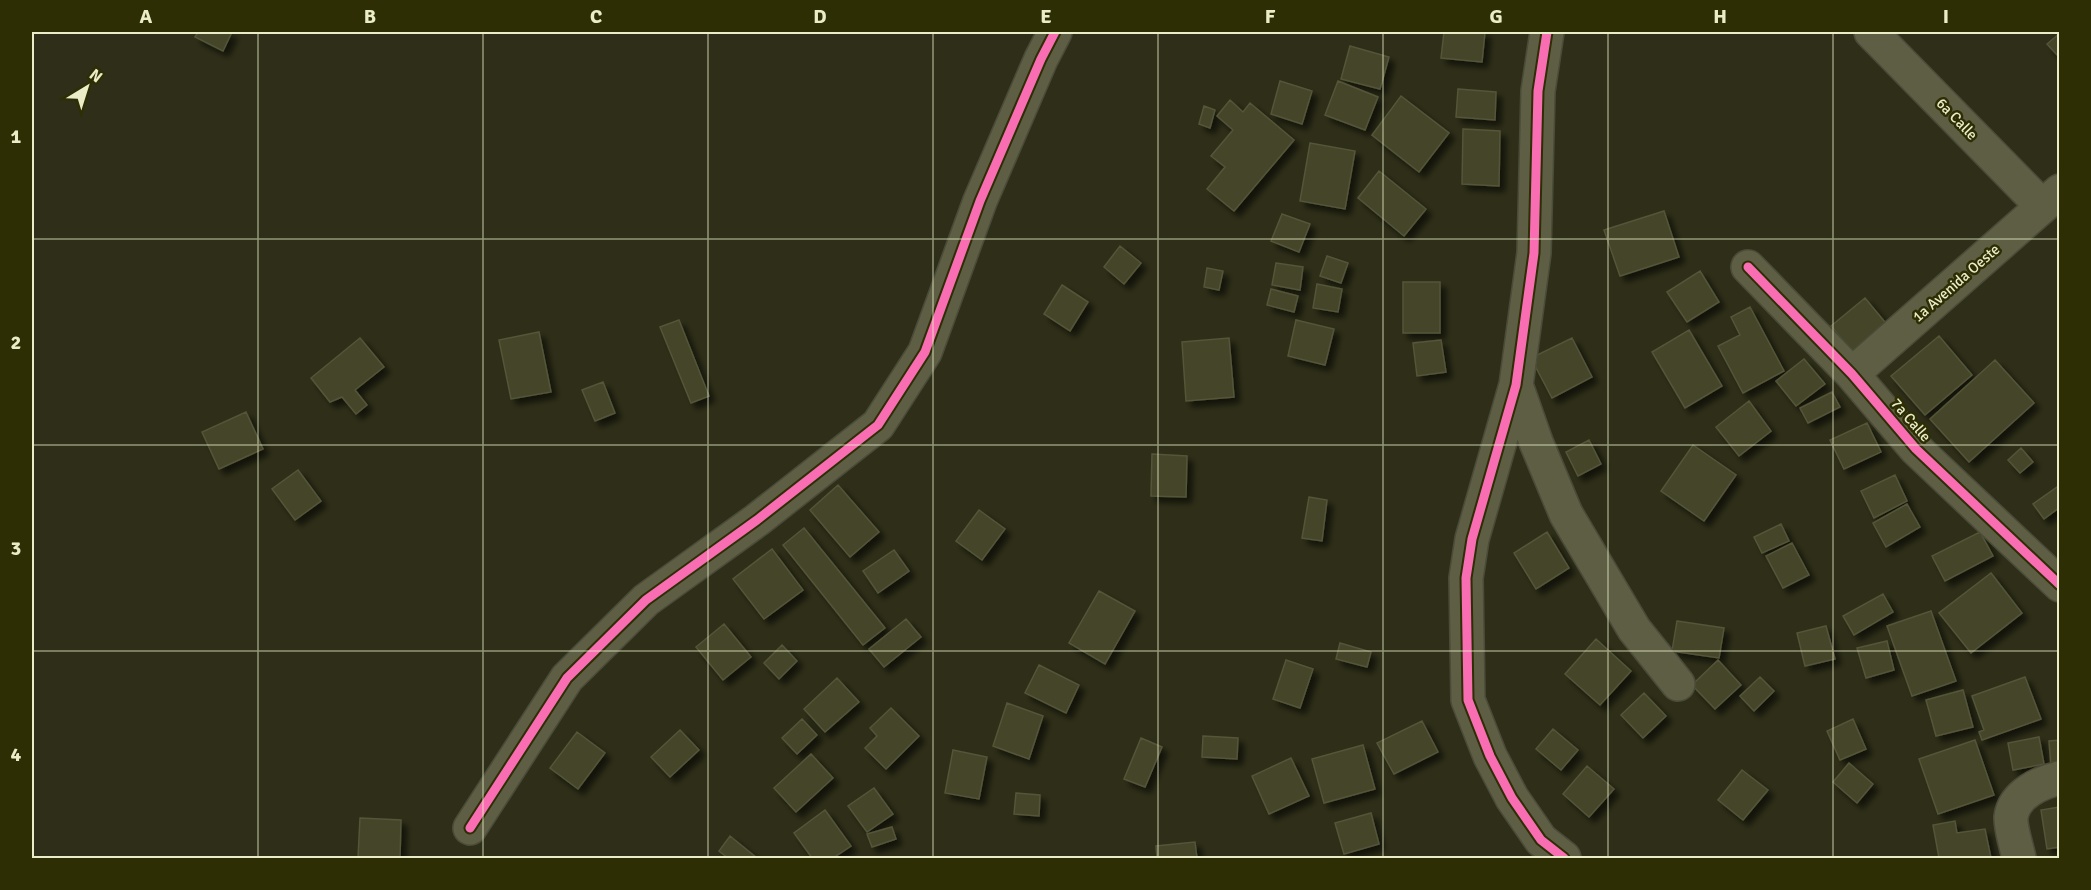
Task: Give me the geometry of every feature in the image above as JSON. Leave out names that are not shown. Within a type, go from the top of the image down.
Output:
[{"type":"street","points":[[470,828],[567,678],[646,600],[758,520],[878,425],[925,352],[980,201],[1054,32]]},
{"type":"street","points":[[1546,32],[1538,91],[1534,253],[1516,385],[1472,539],[1466,578],[1468,700],[1490,756],[1512,798],[1541,840],[1564,858]]},
{"type":"street","name":"6a Calle","points":[[1871,32],[2051,199]]},
{"type":"street","name":"1a Avenida Oeste","points":[[1852,374],[2051,199]]},
{"type":"street","name":"7a Calle","points":[[1748,267],[1852,374],[1916,449],[2060,585]]},
{"type":"street","points":[[1516,385],[1536,442],[1566,514],[1634,629],[1678,684]]},
{"type":"street","points":[[2019,858],[2011,817],[2019,800],[2045,781],[2060,778]]},
{"type":"building","points":[[198,32],[232,32],[223,51],[195,37]]},
{"type":"building","points":[[1444,32],[1485,32],[1482,62],[1441,58]]},
{"type":"building","points":[[2060,33],[2060,58],[2047,44]]},
{"type":"building","points":[[1350,46],[1389,57],[1380,89],[1341,79]]},
{"type":"building","points":[[1280,81],[1312,91],[1302,124],[1271,114]]},
{"type":"building","points":[[1338,81],[1378,97],[1365,130],[1325,115]]},
{"type":"building","points":[[1458,89],[1496,92],[1495,120],[1456,117]]},
{"type":"building","points":[[1401,96],[1449,133],[1419,172],[1372,135]]},
{"type":"building","points":[[1230,100],[1243,112],[1250,103],[1294,140],[1234,211],[1207,189],[1225,167],[1211,156],[1233,130],[1217,116]]},
{"type":"building","points":[[1204,106],[1215,110],[1210,128],[1199,124]]},
{"type":"building","points":[[1463,129],[1500,131],[1499,186],[1462,184]]},
{"type":"building","points":[[1310,143],[1355,151],[1345,209],[1300,201]]},
{"type":"building","points":[[1379,171],[1426,209],[1404,236],[1358,198]]},
{"type":"building","points":[[1664,211],[1679,257],[1620,276],[1604,230]]},
{"type":"building","points":[[1282,214],[1310,224],[1299,252],[1271,241]]},
{"type":"building","points":[[1120,246],[1141,263],[1124,284],[1104,267]]},
{"type":"building","points":[[1327,256],[1348,263],[1341,283],[1320,276]]},
{"type":"building","points":[[1276,263],[1303,267],[1300,290],[1272,285]]},
{"type":"building","points":[[1207,268],[1223,271],[1219,290],[1204,287]]},
{"type":"building","points":[[1700,271],[1719,302],[1687,322],[1667,292]]},
{"type":"building","points":[[1403,282],[1440,282],[1440,333],[1403,333]]},
{"type":"building","points":[[1317,284],[1342,289],[1338,312],[1313,308]]},
{"type":"building","points":[[1062,285],[1088,302],[1070,331],[1044,314]]},
{"type":"building","points":[[1271,289],[1298,296],[1294,312],[1267,305]]},
{"type":"building","points":[[1865,298],[1889,327],[1855,355],[1831,326]]},
{"type":"building","points":[[1750,307],[1784,371],[1743,393],[1718,346],[1740,335],[1731,317]]},
{"type":"building","points":[[679,320],[709,396],[691,403],[660,327]]},
{"type":"building","points":[[1296,320],[1334,329],[1325,365],[1288,356]]},
{"type":"building","points":[[1689,330],[1722,386],[1685,408],[1652,352]]},
{"type":"building","points":[[539,332],[551,392],[511,399],[499,340]]},
{"type":"building","points":[[1939,336],[1972,375],[1925,415],[1891,376]]},
{"type":"building","points":[[360,338],[384,367],[355,390],[367,405],[356,414],[342,397],[330,402],[311,378]]},
{"type":"building","points":[[1229,338],[1234,397],[1186,401],[1182,342]]},
{"type":"building","points":[[1572,338],[1592,377],[1552,398],[1531,358]]},
{"type":"building","points":[[1441,340],[1446,372],[1417,376],[1413,343]]},
{"type":"building","points":[[1804,359],[1825,384],[1796,406],[1776,381]]},
{"type":"building","points":[[1995,360],[2034,403],[1969,462],[1930,419]]},
{"type":"building","points":[[603,382],[615,413],[595,421],[582,390]]},
{"type":"building","points":[[1832,392],[1840,407],[1808,423],[1800,408]]},
{"type":"building","points":[[1749,401],[1771,431],[1739,456],[1716,427]]},
{"type":"building","points":[[246,412],[263,449],[219,469],[202,432]]},
{"type":"building","points":[[1867,423],[1881,452],[1844,469],[1830,440]]},
{"type":"building","points":[[1589,440],[1601,464],[1578,476],[1566,452]]},
{"type":"building","points":[[1693,445],[1736,475],[1704,521],[1661,491]]},
{"type":"building","points":[[2021,448],[2033,462],[2020,473],[2008,460]]},
{"type":"building","points":[[1152,454],[1187,456],[1186,497],[1151,496]]},
{"type":"building","points":[[298,470],[321,501],[295,520],[272,489]]},
{"type":"building","points":[[1895,475],[1907,501],[1874,518],[1861,491]]},
{"type":"building","points":[[838,485],[879,532],[850,557],[810,510]]},
{"type":"building","points":[[2060,485],[2060,507],[2044,519],[2033,504]]},
{"type":"building","points":[[1309,497],[1327,500],[1322,541],[1302,538]]},
{"type":"building","points":[[1907,504],[1920,527],[1886,547],[1873,523]]},
{"type":"building","points":[[979,510],[1005,529],[982,560],[956,541]]},
{"type":"building","points":[[1781,524],[1789,541],[1762,553],[1754,537]]},
{"type":"building","points":[[804,528],[885,628],[863,645],[783,545]]},
{"type":"building","points":[[1547,532],[1569,568],[1536,589],[1514,553]]},
{"type":"building","points":[[1980,532],[1993,556],[1945,581],[1932,556]]},
{"type":"building","points":[[1792,543],[1809,575],[1783,588],[1766,556]]},
{"type":"building","points":[[772,549],[803,590],[764,619],[733,579]]},
{"type":"building","points":[[894,550],[909,571],[878,593],[863,571]]},
{"type":"building","points":[[1991,573],[2022,613],[1971,653],[1939,613]]},
{"type":"building","points":[[1099,591],[1135,611],[1105,664],[1069,643]]},
{"type":"building","points":[[1883,594],[1893,612],[1854,635],[1843,616]]},
{"type":"building","points":[[1931,611],[1956,681],[1912,696],[1887,626]]},
{"type":"building","points":[[906,619],[921,637],[884,667],[869,649]]},
{"type":"building","points":[[1677,621],[1724,628],[1719,658],[1672,651]]},
{"type":"building","points":[[724,624],[751,657],[723,680],[696,647]]},
{"type":"building","points":[[1826,626],[1835,659],[1805,666],[1797,633]]},
{"type":"building","points":[[1596,639],[1631,671],[1600,705],[1565,674]]},
{"type":"building","points":[[1887,641],[1894,670],[1866,678],[1857,648]]},
{"type":"building","points":[[1340,643],[1371,652],[1367,667],[1336,659]]},
{"type":"building","points":[[782,645],[797,661],[779,679],[764,663]]},
{"type":"building","points":[[1286,660],[1313,669],[1300,708],[1273,699]]},
{"type":"building","points":[[1718,660],[1741,685],[1715,709],[1692,685]]},
{"type":"building","points":[[1039,665],[1079,685],[1066,713],[1025,693]]},
{"type":"building","points":[[1760,677],[1774,691],[1754,711],[1740,696]]},
{"type":"building","points":[[2025,677],[2041,719],[1982,740],[1979,732],[1984,730],[1972,696]]},
{"type":"building","points":[[837,678],[859,702],[825,732],[804,709]]},
{"type":"building","points":[[1963,690],[1973,727],[1936,736],[1926,700]]},
{"type":"building","points":[[1644,693],[1666,716],[1643,738],[1621,715]]},
{"type":"building","points":[[1007,703],[1043,716],[1029,759],[993,746]]},
{"type":"building","points":[[891,708],[919,736],[886,769],[865,748],[877,736],[870,728]]},
{"type":"building","points":[[802,719],[817,735],[797,754],[782,738]]},
{"type":"building","points":[[1853,719],[1866,749],[1840,760],[1827,731]]},
{"type":"building","points":[[1422,721],[1438,752],[1394,774],[1377,743]]},
{"type":"building","points":[[1553,729],[1578,750],[1561,770],[1536,749]]},
{"type":"building","points":[[680,730],[699,750],[670,777],[651,757]]},
{"type":"building","points":[[577,732],[605,753],[578,789],[550,768]]},
{"type":"building","points":[[1203,736],[1238,738],[1237,759],[1202,757]]},
{"type":"building","points":[[2039,737],[2044,764],[2013,770],[2008,743]]},
{"type":"building","points":[[1141,738],[1162,747],[1145,787],[1124,779]]},
{"type":"building","points":[[1975,740],[1994,795],[1938,814],[1919,759]]},
{"type":"building","points":[[2060,740],[2060,765],[2051,766],[2049,741]]},
{"type":"building","points":[[1363,745],[1375,789],[1324,803],[1312,759]]},
{"type":"building","points":[[953,750],[987,757],[979,799],[945,793]]},
{"type":"building","points":[[811,754],[833,778],[796,812],[774,788]]},
{"type":"building","points":[[1291,758],[1309,796],[1269,814],[1252,776]]},
{"type":"building","points":[[1849,763],[1873,784],[1857,803],[1833,782]]},
{"type":"building","points":[[1587,766],[1614,789],[1589,817],[1563,794]]},
{"type":"building","points":[[1742,770],[1768,790],[1743,820],[1718,800]]},
{"type":"building","points":[[874,788],[893,814],[867,832],[848,806]]},
{"type":"building","points":[[1016,793],[1040,795],[1039,816],[1014,814]]},
{"type":"building","points":[[2060,807],[2060,847],[2047,849],[2041,810]]},
{"type":"building","points":[[825,810],[851,846],[833,858],[812,858],[794,833]]},
{"type":"building","points":[[1371,813],[1379,844],[1344,854],[1335,823]]},
{"type":"building","points":[[360,818],[401,820],[400,858],[358,858]]},
{"type":"building","points":[[1955,821],[1957,833],[1985,829],[1991,858],[1939,858],[1933,825]]},
{"type":"building","points":[[892,827],[896,839],[872,847],[867,834]]},
{"type":"building","points":[[730,836],[757,858],[728,858],[719,851]]},
{"type":"building","points":[[1195,842],[1197,858],[1157,858],[1156,846]]},
{"type":"cycle path","points":[[470,828],[567,678],[646,600],[757,520],[878,425],[925,352],[980,201],[1041,59],[1055,32]]},
{"type":"cycle path","points":[[1547,32],[1538,91],[1534,253],[1516,385],[1472,539],[1466,578],[1468,700],[1490,756],[1512,798],[1541,840],[1564,858]]},
{"type":"cycle path","points":[[1748,267],[1852,374],[1916,449],[2060,585]]}]
